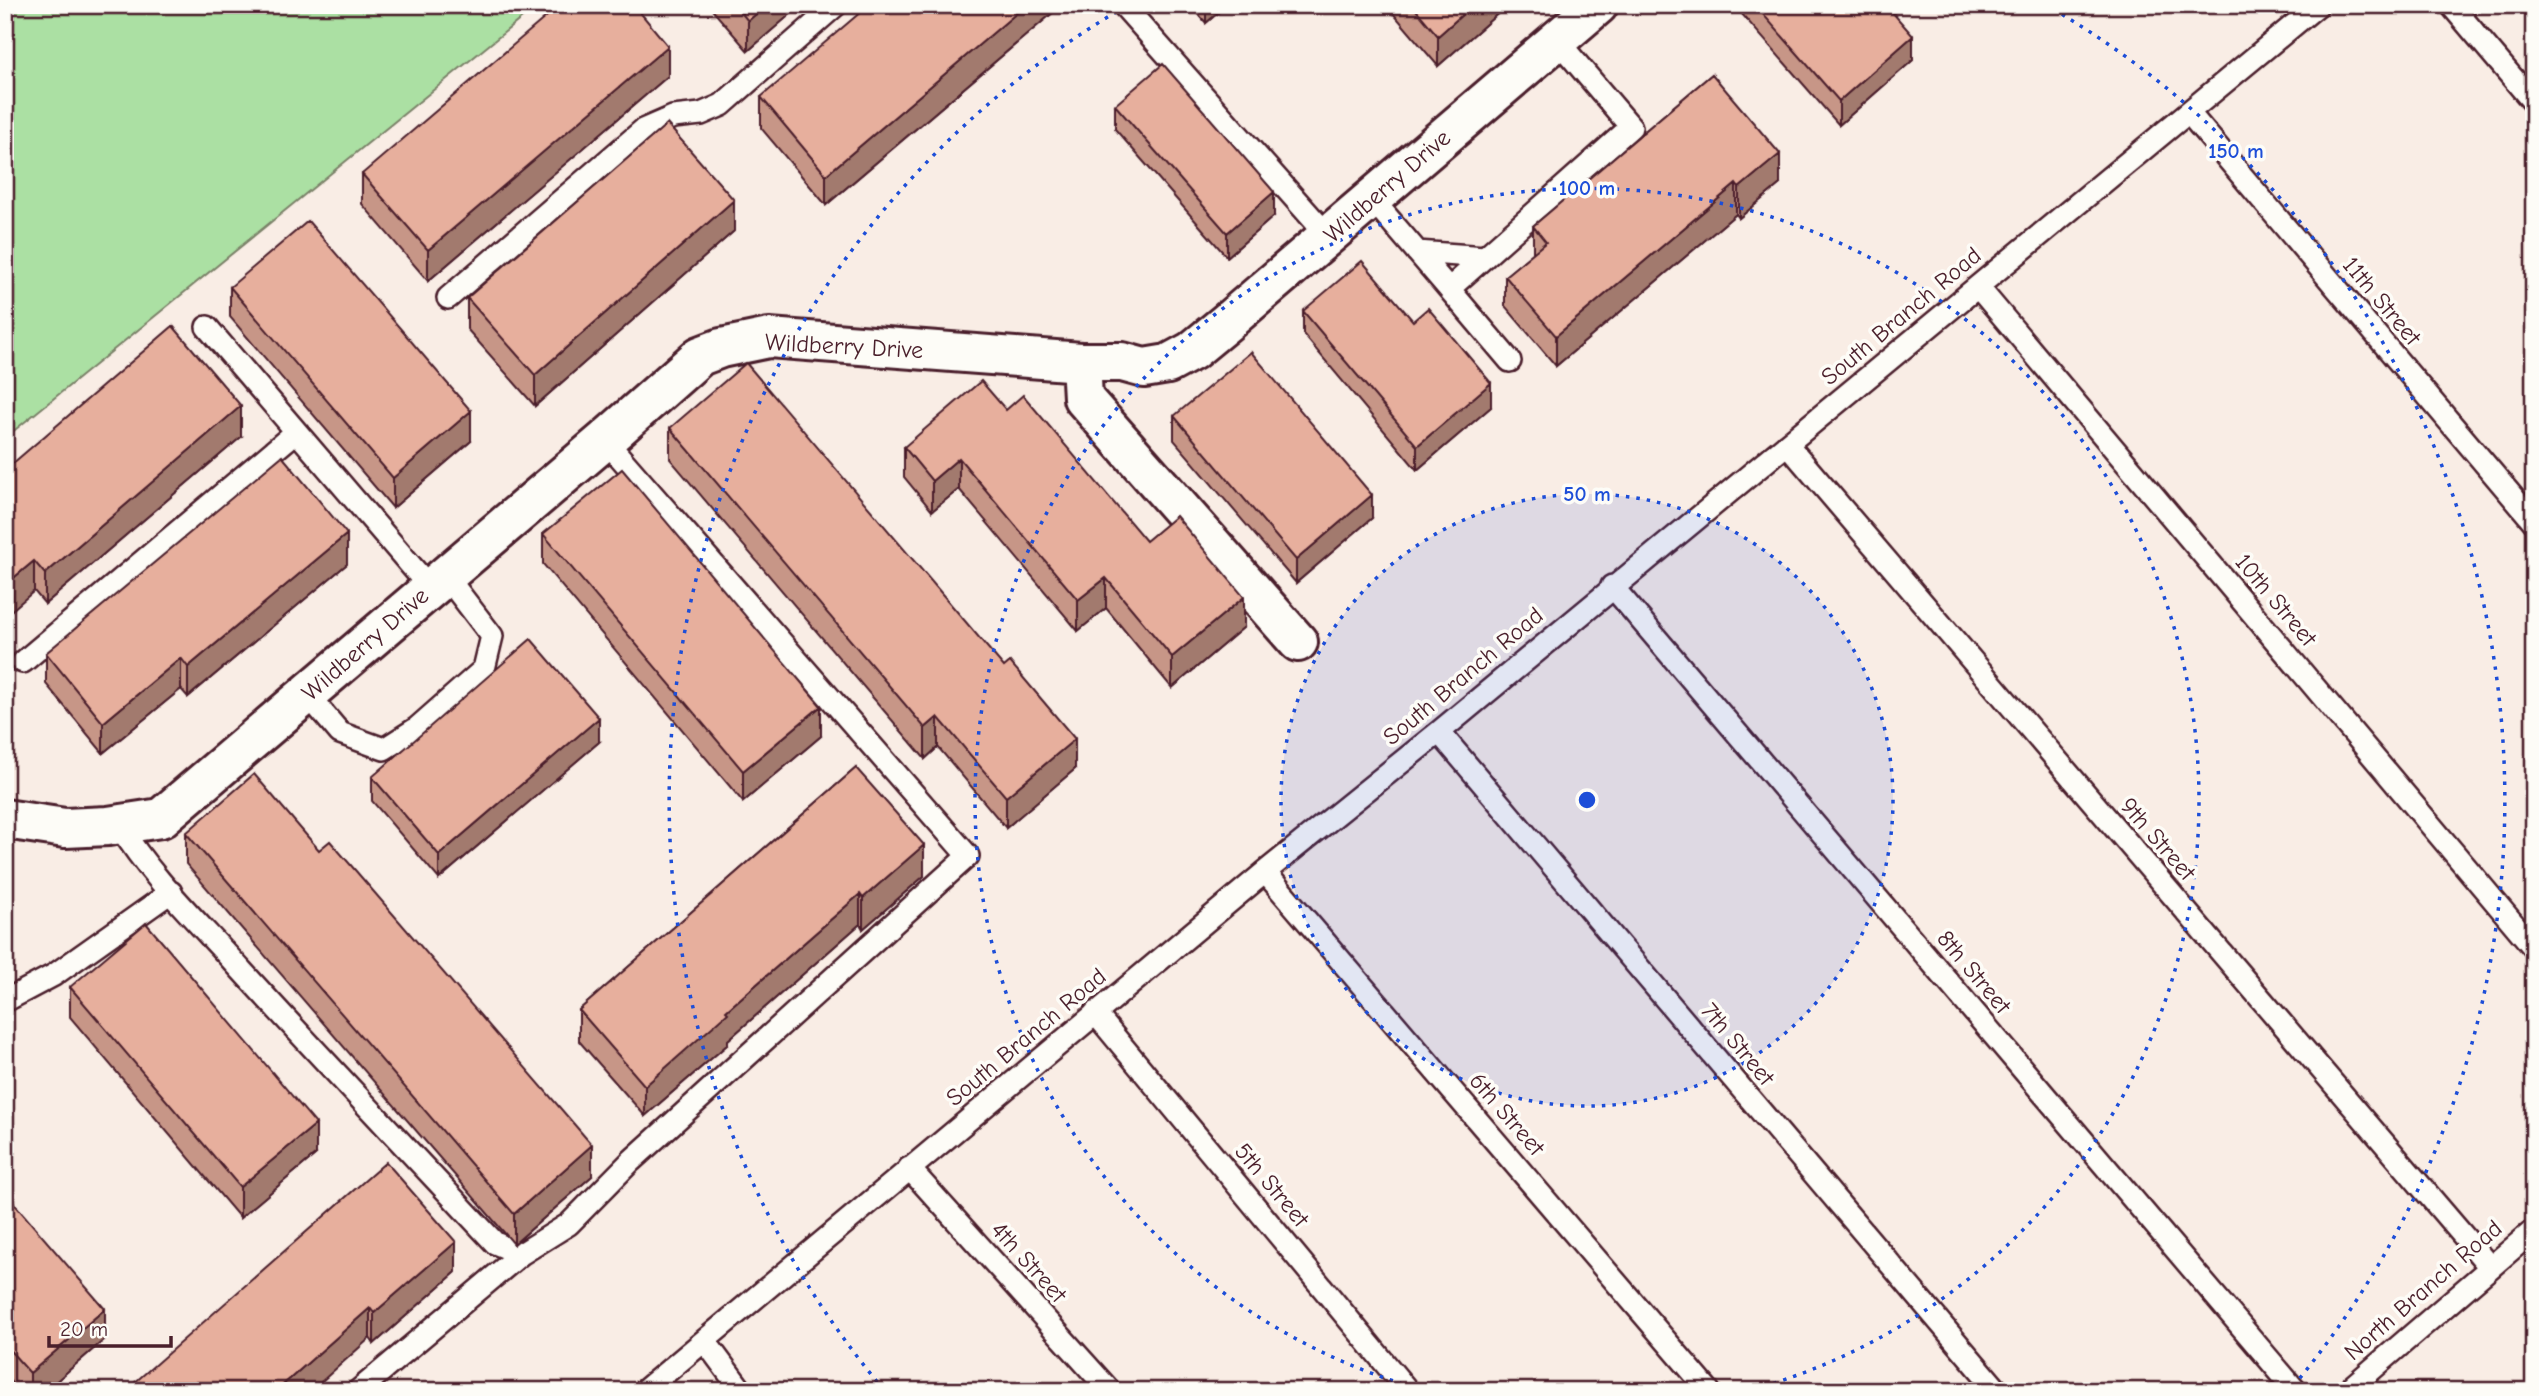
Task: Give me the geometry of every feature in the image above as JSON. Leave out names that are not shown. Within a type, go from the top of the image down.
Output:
[{"type":"street","name":"Wildberry Drive","points":[[5,820],[65,828],[119,825],[161,818],[700,356],[721,348],[769,338],[1081,362],[1122,362],[1144,368],[1168,364],[1192,351],[1372,199],[1575,18]]},
{"type":"street","points":[[1081,362],[1083,398],[1297,642]]},
{"type":"lane","points":[[448,298],[643,130],[673,117],[701,114],[722,105],[836,5]]},
{"type":"lane","points":[[1123,5],[1328,236]]},
{"type":"lane","name":"South Branch Road","points":[[644,1391],[1265,872],[1439,732],[1612,586],[2318,5]]},
{"type":"lane","points":[[2451,5],[2534,103]]},
{"type":"lane","points":[[1449,289],[1631,127],[1575,18]]},
{"type":"lane","name":"11th Street","points":[[2189,113],[2534,522]]},
{"type":"lane","points":[[1372,199],[1510,361]]},
{"type":"lane","points":[[1418,252],[1485,257]]},
{"type":"lane","name":"10th Street","points":[[1978,286],[2534,948]]},
{"type":"lane","points":[[207,327],[296,432],[492,636],[484,669],[417,728],[384,749],[340,733],[307,694]]},
{"type":"lane","points":[[23,662],[296,432]]},
{"type":"lane","points":[[358,1391],[521,1254],[569,1224],[631,1161],[968,856],[605,440]]},
{"type":"lane","name":"9th Street","points":[[1787,444],[2490,1267]]},
{"type":"lane","name":"8th Street","points":[[1612,586],[2296,1391]]},
{"type":"lane","name":"7th Street","points":[[1439,732],[1998,1391]]},
{"type":"lane","points":[[119,825],[131,845],[171,892],[313,1049],[495,1243],[521,1254]]},
{"type":"lane","name":"6th Street","points":[[1265,872],[1709,1391]]},
{"type":"lane","points":[[5,1001],[54,975],[171,892]]},
{"type":"lane","name":"5th Street","points":[[1095,1013],[1408,1391]]},
{"type":"lane","name":"4th Street","points":[[909,1168],[1110,1391]]},
{"type":"lane","name":"North Branch Road","points":[[2347,1391],[2534,1230]]},
{"type":"lane","points":[[705,1341],[742,1391]]},
{"type":"green space","points":[[5,5],[538,5],[5,438]]},
{"type":"building","points":[[560,5],[634,5],[668,46],[428,250],[362,174]]},
{"type":"building","points":[[735,5],[766,5],[748,21]]},
{"type":"building","points":[[869,5],[1026,5],[826,175],[761,97]]},
{"type":"building","points":[[1412,5],[1473,5],[1438,36]]},
{"type":"building","points":[[1755,5],[1886,5],[1913,36],[1839,101]]},
{"type":"building","points":[[1163,64],[1274,192],[1227,233],[1115,105]]},
{"type":"building","points":[[1712,74],[1780,154],[1739,188],[1736,184],[1556,336],[1505,276],[1546,242],[1533,226]]},
{"type":"building","points":[[667,124],[734,200],[535,375],[467,298]]},
{"type":"building","points":[[308,221],[471,411],[393,478],[230,287]]},
{"type":"building","points":[[1362,261],[1413,321],[1428,308],[1491,383],[1417,446],[1303,311]]},
{"type":"building","points":[[173,326],[241,406],[45,574],[34,561],[5,585],[5,470]]},
{"type":"building","points":[[1251,352],[1372,495],[1296,560],[1174,416]]},
{"type":"building","points":[[746,363],[1004,667],[1010,662],[1075,739],[1006,797],[938,717],[925,728],[670,428]]},
{"type":"building","points":[[981,381],[1006,410],[1023,395],[1146,541],[1176,516],[1244,597],[1172,657],[1106,578],[1078,600],[959,458],[932,481],[904,447]]},
{"type":"building","points":[[282,456],[347,534],[188,667],[181,658],[103,723],[46,653]]},
{"type":"building","points":[[622,469],[821,706],[743,771],[543,534]]},
{"type":"building","points":[[531,639],[599,718],[439,855],[372,777]]},
{"type":"building","points":[[856,768],[924,845],[863,898],[860,894],[645,1086],[579,1010]]},
{"type":"building","points":[[254,774],[319,850],[330,841],[592,1145],[514,1214],[186,833]]},
{"type":"building","points":[[5,900],[12,908],[5,915]]},
{"type":"building","points":[[146,923],[316,1124],[240,1187],[70,987]]},
{"type":"building","points":[[386,1162],[456,1242],[374,1313],[370,1308],[276,1391],[125,1391]]},
{"type":"building","points":[[5,1193],[105,1309],[30,1373],[5,1345]]}]
